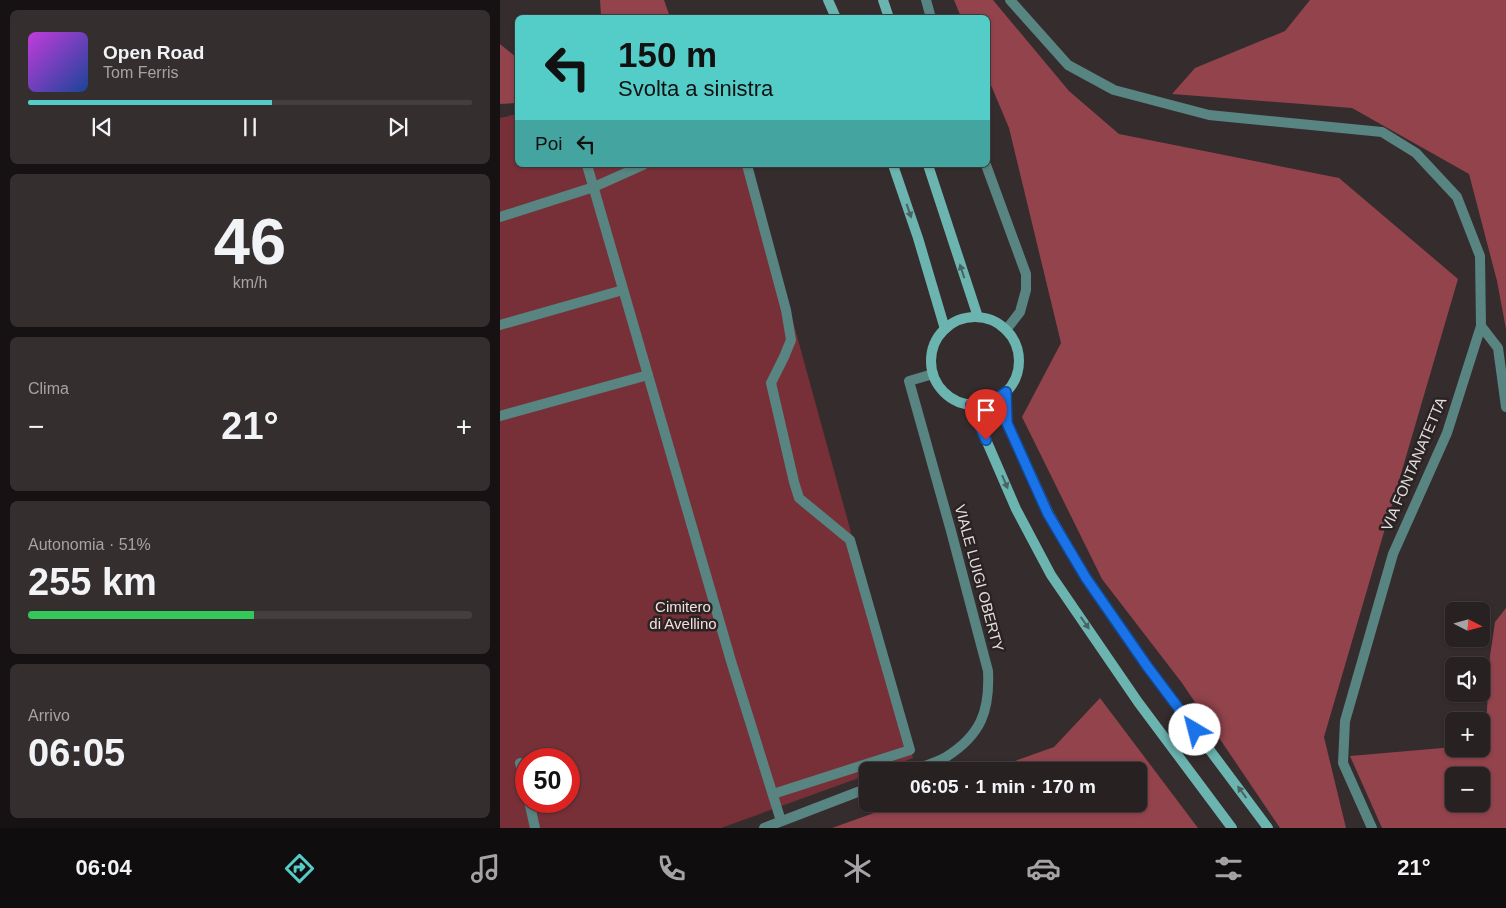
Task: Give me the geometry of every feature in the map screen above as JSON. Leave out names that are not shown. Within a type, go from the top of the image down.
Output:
[{"type":"main road","points":[[828,0],[835,15]]},
{"type":"main road","points":[[883,0],[888,15]]},
{"type":"main road","points":[[894,167],[918,238],[945,329]]},
{"type":"main road","points":[[929,167],[978,317]]},
{"type":"main road","points":[[978,317],[998,323],[1006,330],[1014,341],[1018,354],[1019,368],[1014,381],[1006,392],[996,400],[984,404],[971,405],[958,402],[947,396],[938,386],[931,362],[932,350],[937,338],[945,329],[955,322],[966,318],[978,317]]},
{"type":"main road","points":[[1006,392],[1007,423],[1048,514],[1086,578],[1147,666],[1268,828]]},
{"type":"main road","points":[[971,405],[1016,508],[1051,575],[1138,702],[1232,828]]},
{"type":"street","points":[[926,0],[931,15]]},
{"type":"street","name":"VIA FONTANATETTA","points":[[1010,0],[1068,65],[1114,90],[1209,115],[1382,132],[1416,154],[1457,197],[1480,256],[1481,326],[1447,433],[1392,554],[1345,721],[1343,762],[1372,828]]},
{"type":"street","points":[[588,167],[738,685],[781,821]]},
{"type":"street","points":[[500,217],[594,187],[639,167]]},
{"type":"street","points":[[748,167],[786,310],[791,340],[770,383],[794,482],[799,498],[850,540],[910,750],[773,794]]},
{"type":"street","points":[[987,167],[1026,274],[1026,290],[1020,312],[1006,330]]},
{"type":"street","points":[[500,325],[623,290]]},
{"type":"street","points":[[1481,326],[1498,348],[1506,407]]},
{"type":"street","name":"VIALE LUIGI OBERTY","points":[[932,762],[945,757],[963,743],[978,727],[985,711],[989,692],[988,671],[910,380],[933,374]]},
{"type":"street","points":[[500,416],[648,375]]},
{"type":"street","points":[[764,828],[859,791]]},
{"type":"street","points":[[532,813],[535,828]]},
{"type":"green space","name":"Cimitero di Avellino","points":[[515,114],[515,167],[751,167],[913,758],[902,762],[859,762],[859,778],[721,828],[500,828],[500,118]]},
{"type":"shaded area","points":[[600,0],[664,0],[669,15],[601,15]]},
{"type":"shaded area","points":[[954,0],[993,0],[1069,91],[1119,134],[1339,178],[1458,279],[1324,737],[1346,828],[1280,828],[1182,683],[1102,579],[1022,417],[1061,343],[1009,128],[990,83],[990,15],[960,15]]},
{"type":"shaded area","points":[[1310,0],[1506,0],[1506,329],[1497,281],[1469,174],[1352,108],[1172,94],[1195,68],[1285,31]]},
{"type":"shaded area","points":[[500,44],[515,56],[515,103],[500,104]]},
{"type":"shaded area","points":[[1506,608],[1506,828],[1382,828],[1350,756],[1445,748],[1445,757],[1490,757],[1490,712],[1487,712],[1487,702],[1490,702],[1490,656],[1495,622]]},
{"type":"shaded area","points":[[1100,698],[1198,828],[832,828],[877,812],[1147,812],[1147,762],[1012,762],[1054,747]]},
{"type":"route","points":[[986,440],[971,405],[984,404],[996,400],[1006,392],[1007,423],[1048,514],[1086,578],[1147,666],[1195,730]]}]
